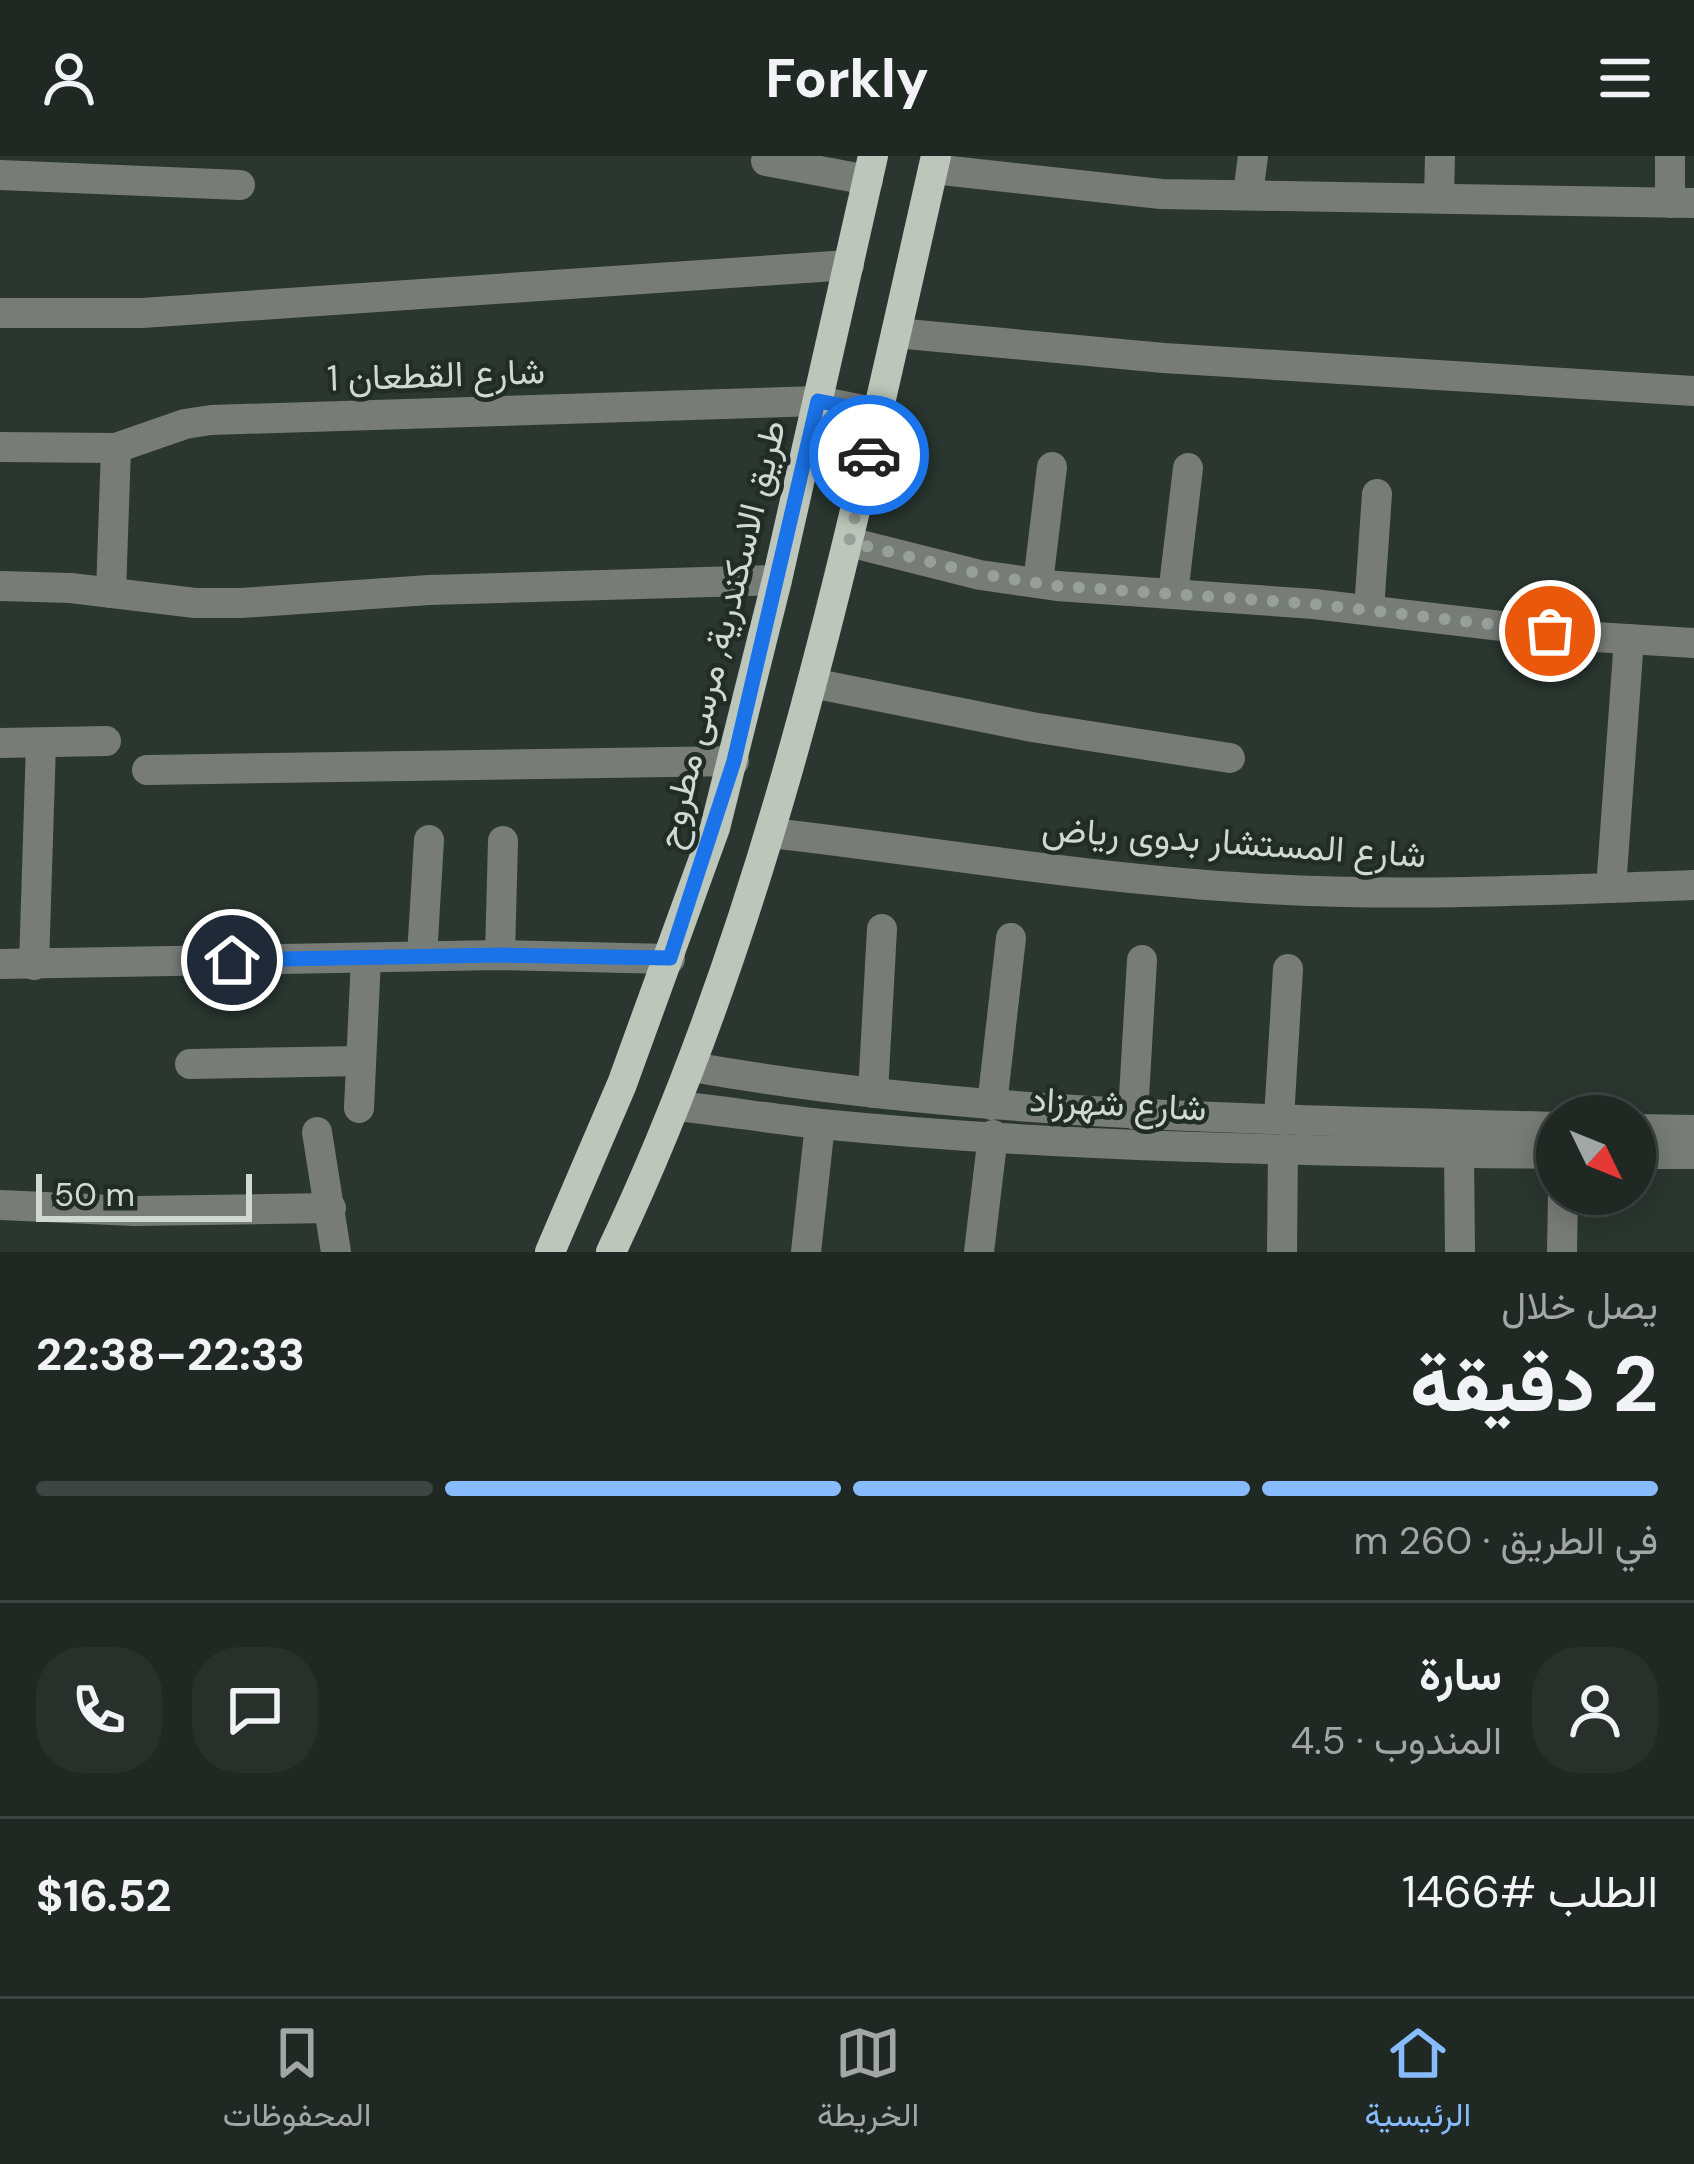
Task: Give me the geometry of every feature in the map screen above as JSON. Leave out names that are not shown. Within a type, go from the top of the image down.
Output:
[{"type":"main road","points":[[611,1252],[692,1067],[772,833],[849,542],[934,163]]},
{"type":"main road","name":"طريق الاسكندرية, مرسى مطروح","points":[[550,1252],[670,958],[734,761],[870,168]]},
{"type":"street","points":[[1247,194],[1252,156]]},
{"type":"street","points":[[1439,198],[1440,156]]},
{"type":"street","points":[[934,163],[1161,194],[1682,203],[1670,156]]},
{"type":"street","points":[[766,161],[870,168]]},
{"type":"street","points":[[0,175],[45,166],[146,168],[240,185]]},
{"type":"street","points":[[0,313],[142,314],[849,265]]},
{"type":"street","points":[[896,333],[1163,358],[1694,391]]},
{"type":"street","name":"شارع القطعان 1","points":[[0,448],[116,448],[211,420],[818,401],[878,413]]},
{"type":"street","points":[[111,593],[116,448]]},
{"type":"street","points":[[1038,583],[1052,466]]},
{"type":"street","points":[[1172,594],[1187,468]]},
{"type":"street","points":[[1369,610],[1377,494]]},
{"type":"street","points":[[849,542],[1038,583],[1694,643]]},
{"type":"street","points":[[0,586],[241,603],[429,590],[777,580]]},
{"type":"street","points":[[1611,888],[1629,639]]},
{"type":"street","points":[[812,683],[1032,727],[1230,758]]},
{"type":"street","points":[[34,965],[41,742]]},
{"type":"street","points":[[0,743],[106,742]]},
{"type":"street","points":[[147,770],[734,761]]},
{"type":"street","name":"شارع المستشار بدوى رياض","points":[[772,833],[1078,874],[1241,888],[1476,893],[1694,885]]},
{"type":"street","points":[[422,956],[429,840]]},
{"type":"street","points":[[500,955],[503,841]]},
{"type":"street","points":[[873,1094],[882,928]]},
{"type":"street","points":[[979,1252],[1011,938]]},
{"type":"street","points":[[0,964],[500,955],[670,958]]},
{"type":"street","points":[[358,1108],[366,958]]},
{"type":"street","points":[[1133,1114],[1142,960]]},
{"type":"street","points":[[1279,1118],[1288,969]]},
{"type":"street","points":[[190,1064],[361,1060]]},
{"type":"street","name":"شارع شهرزاد","points":[[692,1067],[801,1087],[873,1094],[993,1120],[1283,1150],[1536,1154]]},
{"type":"street","name":"شارع شهرزاد","points":[[677,1106],[820,1124],[1133,1114],[1536,1125]]},
{"type":"street","points":[[806,1252],[820,1124]]},
{"type":"street","points":[[1656,1129],[1694,1130]]},
{"type":"street","points":[[317,1132],[336,1252]]},
{"type":"street","points":[[1282,1252],[1283,1150]]},
{"type":"street","points":[[1459,1153],[1460,1252]]},
{"type":"street","points":[[1656,1154],[1694,1154]]},
{"type":"street","points":[[0,1205],[100,1211],[331,1208]]},
{"type":"street","points":[[1562,1252],[1563,1215]]},
{"type":"way so far","points":[[869,455],[849,542],[980,574],[1057,586],[1314,604],[1550,631]]},
{"type":"route","points":[[232,960],[500,955],[670,958],[734,761],[818,401],[878,413],[869,455]]}]
